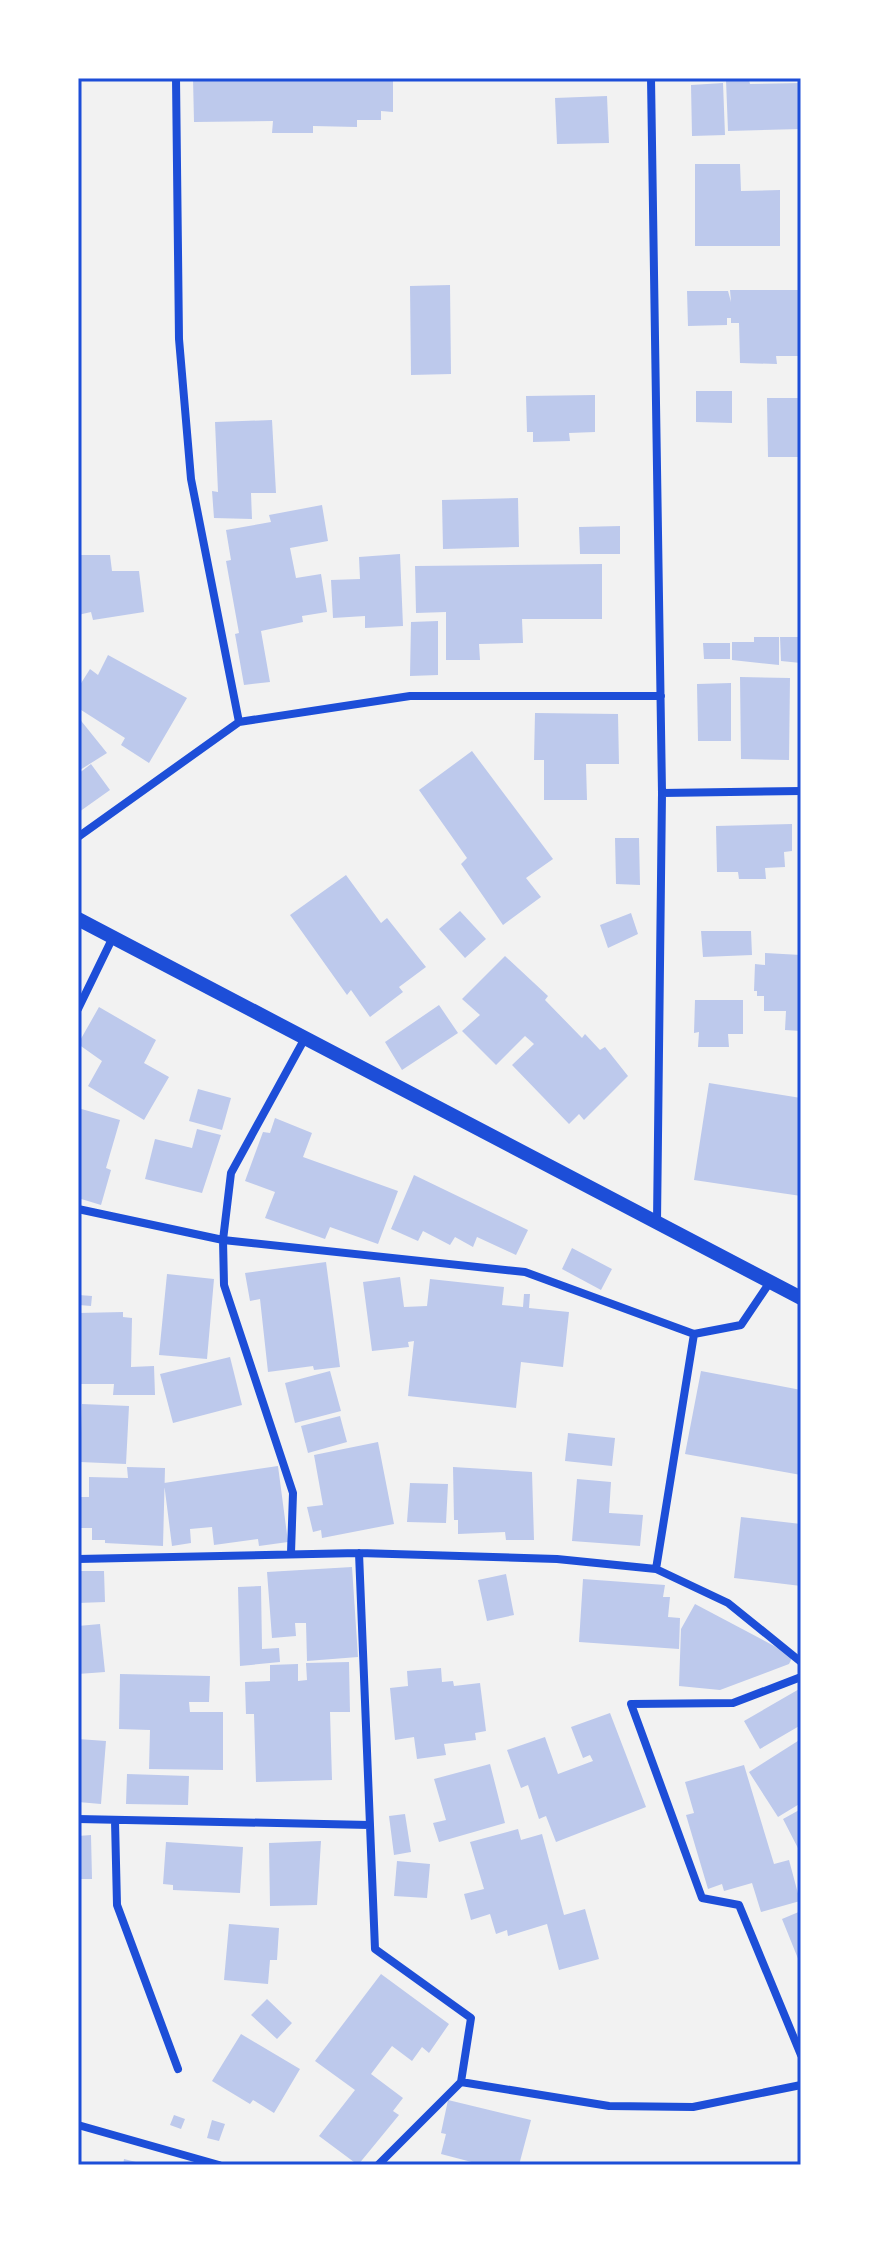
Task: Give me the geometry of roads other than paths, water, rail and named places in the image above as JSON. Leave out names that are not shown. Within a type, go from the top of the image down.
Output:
[{"type":"street","points":[[176,78],[179,339],[191,479],[239,722]]},
{"type":"street","points":[[651,78],[662,793],[657,1222]]},
{"type":"street","points":[[78,837],[239,722],[410,696],[661,696]]},
{"type":"street","points":[[662,793],[801,791]]},
{"type":"street","points":[[78,919],[801,1298]]},
{"type":"street","points":[[78,1009],[113,937]]},
{"type":"street","points":[[291,1553],[293,1493],[224,1285],[223,1240],[231,1173],[305,1038]]},
{"type":"street","points":[[78,1209],[223,1240],[525,1272],[694,1334],[741,1325],[770,1282]]},
{"type":"street","points":[[656,1569],[694,1334]]},
{"type":"street","points":[[359,1553],[375,1949],[471,2018],[461,2082],[378,2165]]},
{"type":"street","points":[[78,1559],[359,1553],[557,1559],[656,1569],[728,1603],[801,1662]]},
{"type":"street","points":[[801,1677],[733,1703],[631,1704],[702,1898],[739,1905],[801,2055]]},
{"type":"street","points":[[78,1819],[370,1825]]},
{"type":"street","points":[[115,1821],[117,1905],[178,2069]]},
{"type":"street","points":[[461,2082],[609,2106],[693,2107],[801,2085]]},
{"type":"street","points":[[78,2125],[219,2165]]}]
